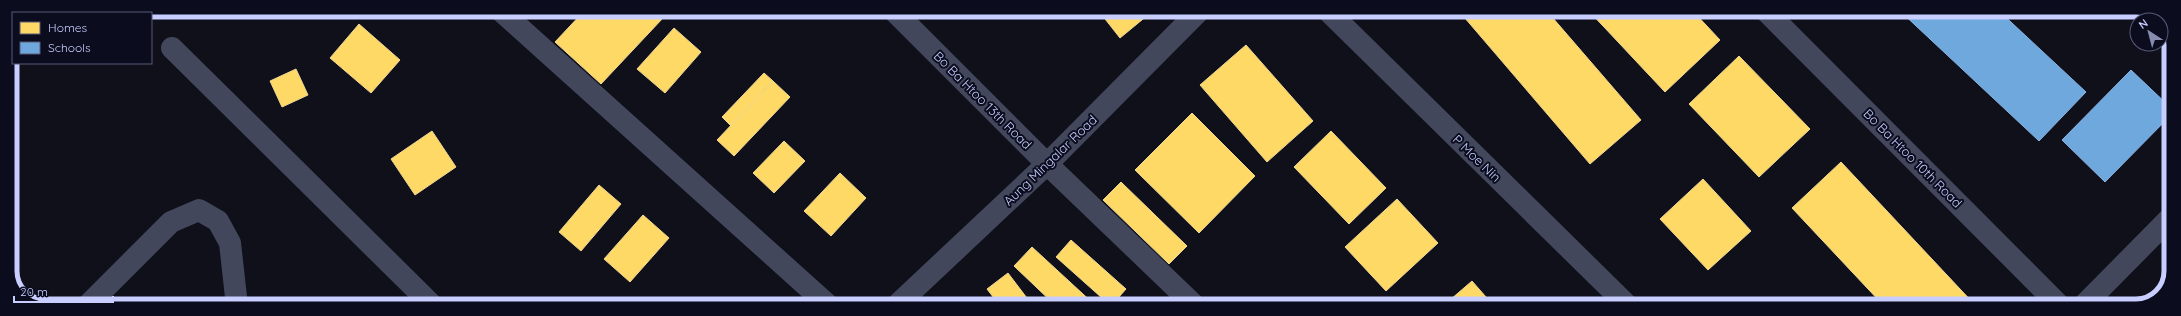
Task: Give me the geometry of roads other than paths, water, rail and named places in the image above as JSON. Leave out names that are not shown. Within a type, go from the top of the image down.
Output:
[{"type":"street","points":[[508,17],[821,299]]},
{"type":"street","name":"Bo Ba Htoo 13th Road","points":[[900,17],[1047,164],[1189,299]]},
{"type":"street","name":"Aung Mingalar Road","points":[[903,299],[1047,164],[1193,17]]},
{"type":"street","name":"P Moe Nin","points":[[1334,17],[1621,299]]},
{"type":"street","name":"Bo Ba Htoo 10th Road","points":[[1772,17],[2053,299]]},
{"type":"street","points":[[172,48],[426,299]]},
{"type":"street","points":[[94,299],[171,222],[199,210],[218,221],[230,243],[236,299]]},
{"type":"street","points":[[2090,299],[2164,224]]}]
